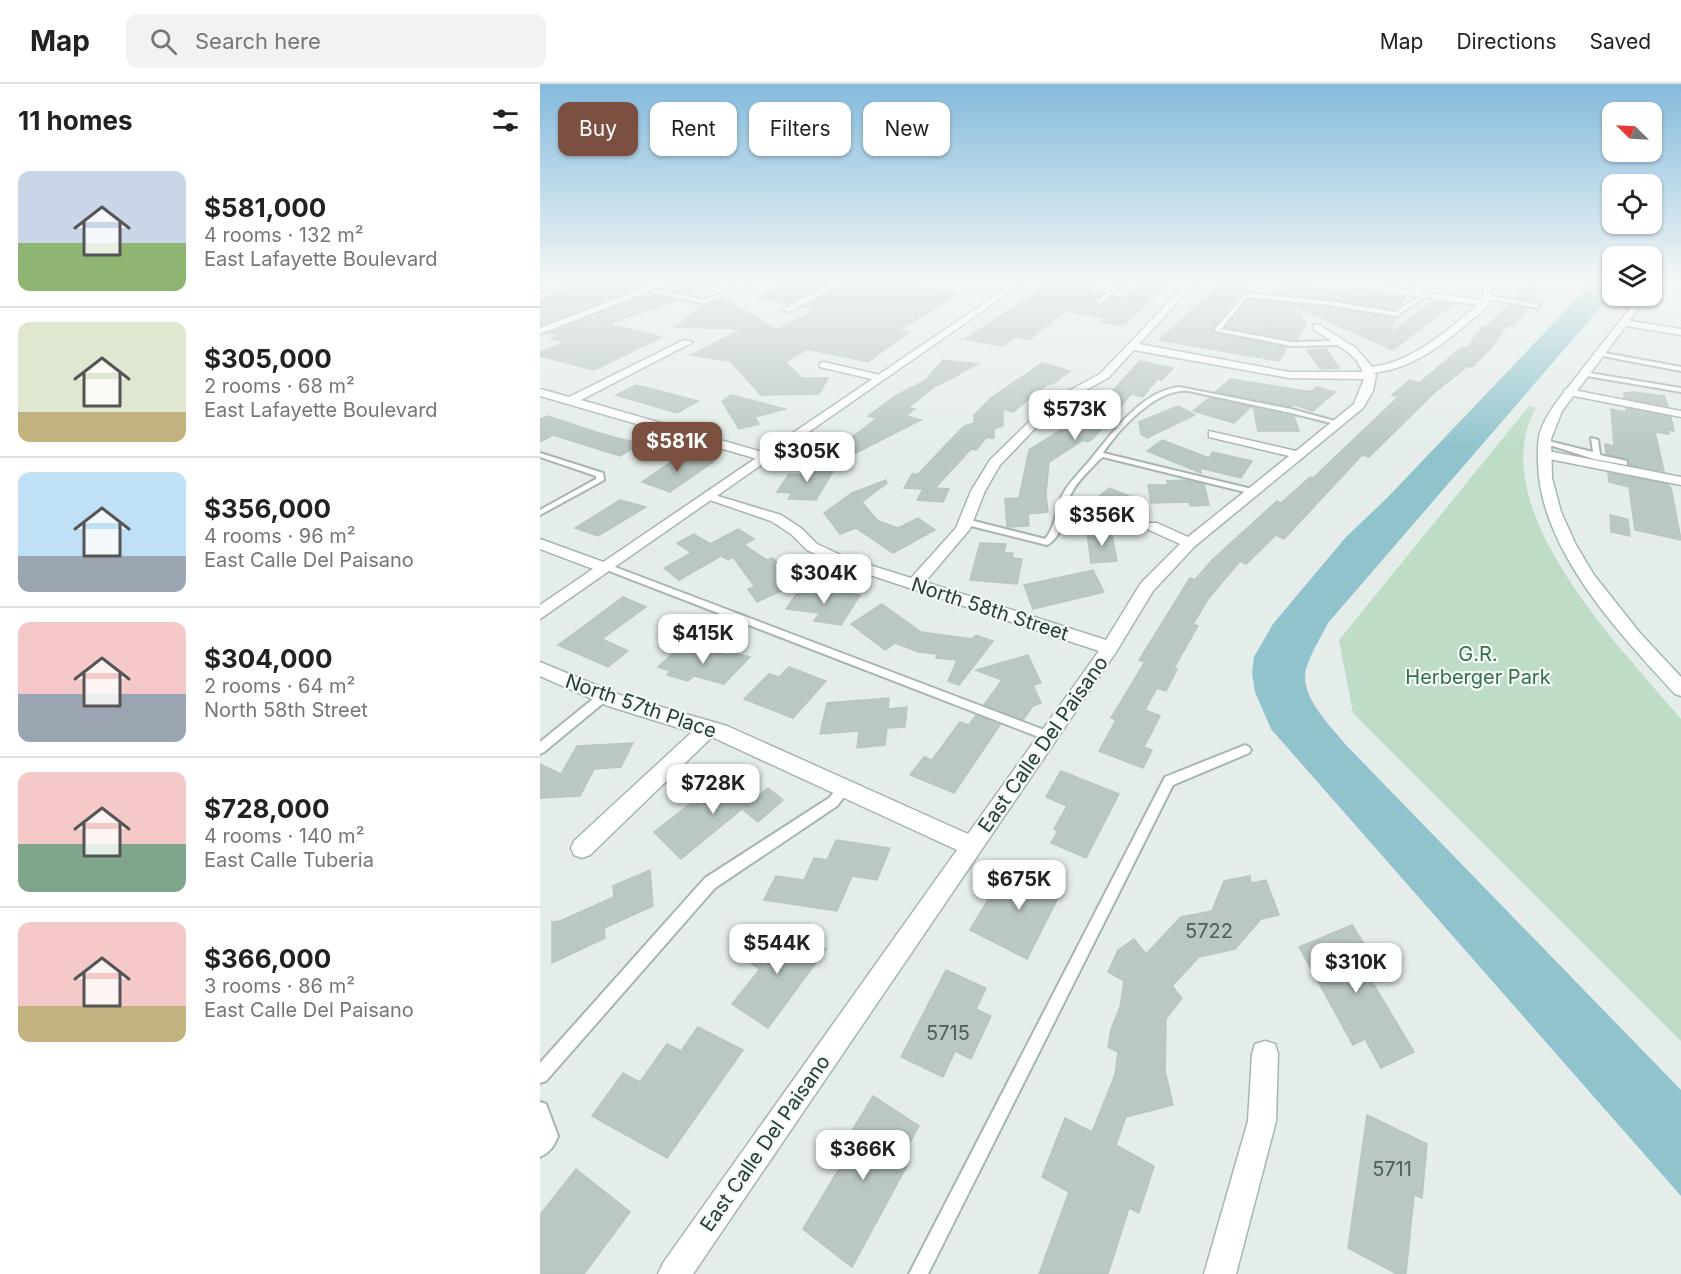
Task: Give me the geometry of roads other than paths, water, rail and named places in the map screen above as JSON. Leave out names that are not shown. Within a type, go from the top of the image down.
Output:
[{"type":"street","points":[[540,613],[939,338]]},
{"type":"street","points":[[914,585],[963,529],[978,491],[995,463],[1043,414],[1067,396],[1104,376],[1139,338]]},
{"type":"street","points":[[1332,338],[1363,360],[1371,372]]},
{"type":"street","points":[[1131,346],[1289,375],[1371,372],[1387,369],[1413,359],[1440,338]]},
{"type":"street","points":[[1612,338],[1568,392],[1546,428],[1544,448],[1551,501],[1558,522],[1583,568],[1634,640],[1681,689]]},
{"type":"street","points":[[570,401],[688,342]]},
{"type":"street","points":[[824,365],[880,378]]},
{"type":"street","name":"East Calle Del Paisano","points":[[674,1274],[1110,648],[1147,587],[1190,543],[1359,406],[1369,392],[1371,372]]},
{"type":"street","points":[[540,392],[765,457]]},
{"type":"street","points":[[1568,392],[1680,414]]},
{"type":"street","points":[[1213,434],[1299,455]]},
{"type":"street","points":[[1544,448],[1681,481]]},
{"type":"street","name":"North 58th Street","points":[[708,497],[776,518],[825,554],[1110,648]]},
{"type":"street","points":[[1152,526],[1190,543]]},
{"type":"street","points":[[540,544],[606,567]]},
{"type":"street","name":"North 57th Place","points":[[540,669],[603,697],[709,728],[971,846]]},
{"type":"street","points":[[582,848],[709,728]]},
{"type":"street","points":[[1220,1274],[1262,1121],[1265,1054]]},
{"type":"lane","points":[[1257,338],[1292,344],[1340,343]]},
{"type":"lane","points":[[1599,354],[1681,368]]},
{"type":"lane","points":[[1583,374],[1681,390]]},
{"type":"lane","points":[[966,522],[1047,542],[1056,531],[1067,493],[1096,458],[1103,444],[1148,404],[1175,390],[1281,408],[1339,423]]},
{"type":"lane","points":[[1594,440],[1597,457]]},
{"type":"lane","points":[[1544,448],[1624,463]]},
{"type":"lane","points":[[540,455],[600,475],[600,480],[540,513]]},
{"type":"lane","points":[[1096,458],[1107,455],[1253,492]]},
{"type":"lane","points":[[606,567],[1048,736]]},
{"type":"lane","points":[[540,749],[603,697]]},
{"type":"lane","points":[[918,1274],[1169,781],[1245,750]]},
{"type":"lane","points":[[540,1075],[710,883],[834,802],[844,789]]},
{"type":"lane","points":[[540,1110],[550,1136],[540,1148]]},
{"type":"water","points":[[1540,338],[1574,338],[1328,623],[1309,660],[1305,677],[1306,687],[1316,708],[1345,744],[1681,1090],[1681,1196],[1271,729],[1255,692],[1252,673],[1254,657],[1273,624],[1346,537],[1387,498]]},
{"type":"park label","name":"G.R. Herberger Park","points":[[1478,666]]}]
